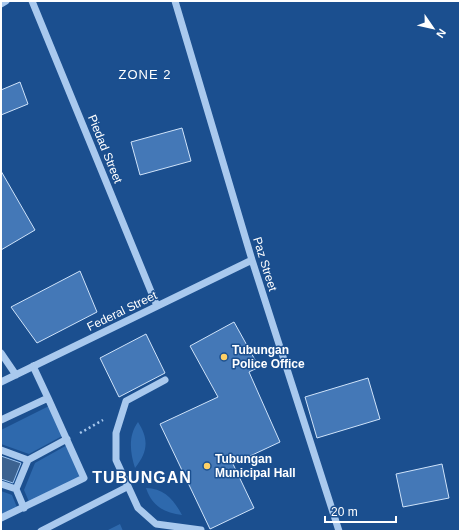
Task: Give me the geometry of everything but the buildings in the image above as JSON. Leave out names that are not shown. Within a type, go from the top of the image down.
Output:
[{"type":"street","points":[[1,4],[6,1]]},
{"type":"street","name":"Piedad Street","points":[[32,1],[157,306]]},
{"type":"street","name":"Paz Street","points":[[175,1],[252,260],[339,531]]},
{"type":"street","name":"Federal Street","points":[[1,382],[252,260]]},
{"type":"street","points":[[1,353],[16,375]]},
{"type":"street","points":[[1,518],[84,478],[33,366]]},
{"type":"street","points":[[165,380],[126,401],[116,433],[116,460],[127,487],[138,508],[156,524],[201,530]]},
{"type":"street","points":[[1,420],[48,398]]},
{"type":"street","points":[[16,490],[28,460],[67,439]]},
{"type":"street","points":[[1,450],[28,460]]},
{"type":"street","points":[[1,484],[16,490],[24,508]]},
{"type":"street","points":[[40,531],[127,487]]},
{"type":"path","points":[[67,439],[123,409]]},
{"type":"shaded area","points":[[51,405],[64,435],[29,454],[1,444],[1,430]]},
{"type":"shaded area","points":[[138,422],[142,428],[146,445],[145,451],[135,468],[132,456],[131,438]]},
{"type":"shaded area","points":[[69,444],[84,478],[30,504],[24,490],[35,463]]},
{"type":"shaded area","points":[[1,456],[21,463],[13,483],[1,479]]},
{"type":"shaded area","points":[[146,488],[158,490],[168,496],[176,504],[182,515],[160,508],[152,500]]},
{"type":"shaded area","points":[[1,491],[12,495],[18,510],[1,518]]},
{"type":"shaded area","points":[[120,524],[123,531],[106,531]]},
{"type":"place","name":"Tubungan Police Office","points":[[224,357]]},
{"type":"place","name":"Tubungan Municipal Hall","points":[[207,466]]},
{"type":"district","name":"ZONE 2","points":[[145,74]]},
{"type":"district","name":"TUBUNGAN","points":[[142,477]]}]
